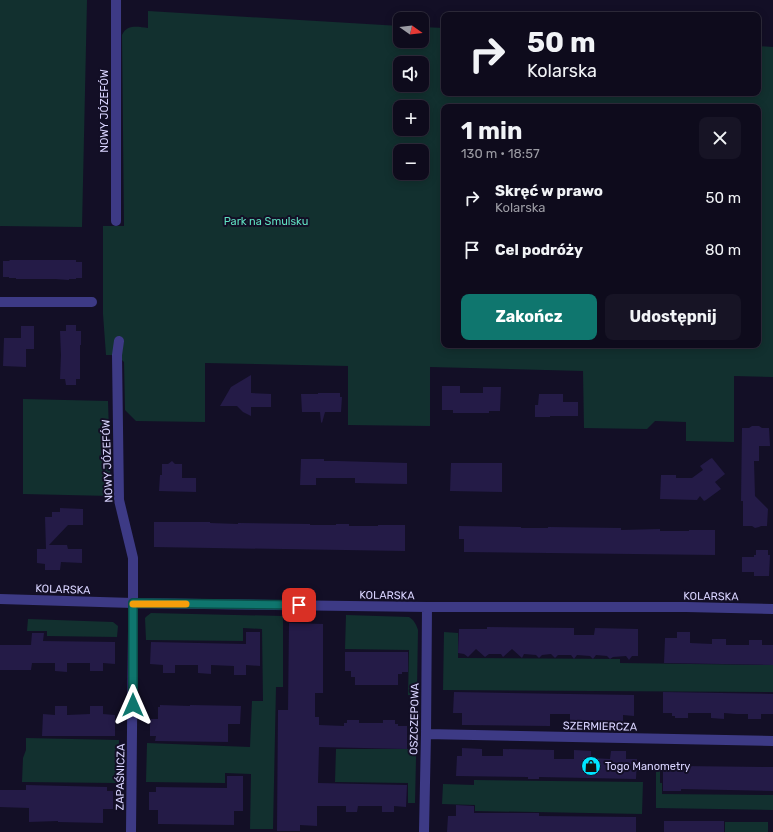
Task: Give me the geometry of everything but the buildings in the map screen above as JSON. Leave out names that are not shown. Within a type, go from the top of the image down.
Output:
[{"type":"street","name":"NOWY JÓZEFÓW","points":[[116,0],[116,221]]},
{"type":"street","points":[[0,302],[92,302]]},
{"type":"street","name":"NOWY JÓZEFÓW","points":[[119,341],[117,355],[119,500],[133,558],[133,603]]},
{"type":"street","name":"KOLARSKA","points":[[0,599],[133,603],[427,607],[686,607],[773,609]]},
{"type":"street","name":"ZAPAŚNICZA","points":[[131,832],[133,603]]},
{"type":"street","name":"OSZCZEPOWA","points":[[424,832],[427,607]]},
{"type":"street","name":"SZERMIERCZA","points":[[426,734],[773,740]]},
{"type":"green space","points":[[0,0],[87,0],[82,227],[0,226]]},
{"type":"green space","name":"Park na Smulsku","points":[[148,11],[393,26],[393,48],[429,48],[429,27],[441,28],[441,96],[761,96],[761,46],[773,47],[773,377],[734,376],[734,442],[686,441],[686,422],[655,421],[647,429],[584,428],[583,371],[430,367],[430,426],[348,425],[348,366],[205,363],[205,422],[136,421],[125,410],[124,362],[117,355],[106,355],[103,314],[103,226],[124,226],[122,35],[127,29],[148,28]]},
{"type":"green space","points":[[23,399],[108,401],[111,496],[23,494]]},
{"type":"green space","points":[[151,613],[283,616],[283,687],[276,687],[273,829],[250,829],[251,774],[225,773],[225,783],[146,782],[147,743],[250,747],[252,701],[263,701],[262,629],[243,628],[243,641],[146,640],[145,618]]},
{"type":"green space","points":[[346,615],[409,617],[414,621],[418,630],[417,689],[414,695],[408,695],[409,650],[345,649]]},
{"type":"green space","points":[[28,619],[113,622],[118,626],[117,637],[47,636],[47,631],[27,631]]},
{"type":"green space","points":[[444,632],[458,633],[458,658],[620,659],[620,663],[773,665],[773,692],[443,690]]},
{"type":"green space","points":[[410,711],[417,714],[415,803],[408,803],[408,783],[335,782],[336,749],[409,749]]},
{"type":"green space","points":[[26,738],[119,740],[118,783],[22,782]]},
{"type":"green space","points":[[656,766],[660,766],[660,783],[662,783],[662,794],[773,795],[773,810],[656,808]]},
{"type":"green space","points":[[474,780],[643,782],[642,814],[475,811],[475,805],[442,804],[443,784],[474,785]]},
{"type":"green space","points":[[725,822],[768,822],[768,832],[725,832]]},
{"type":"slow traffic","points":[[133,604],[186,604]]},
{"type":"place","name":"Togo Manometry","points":[[591,766]]},
{"type":"route","points":[[133,705],[133,603],[299,605]]}]
